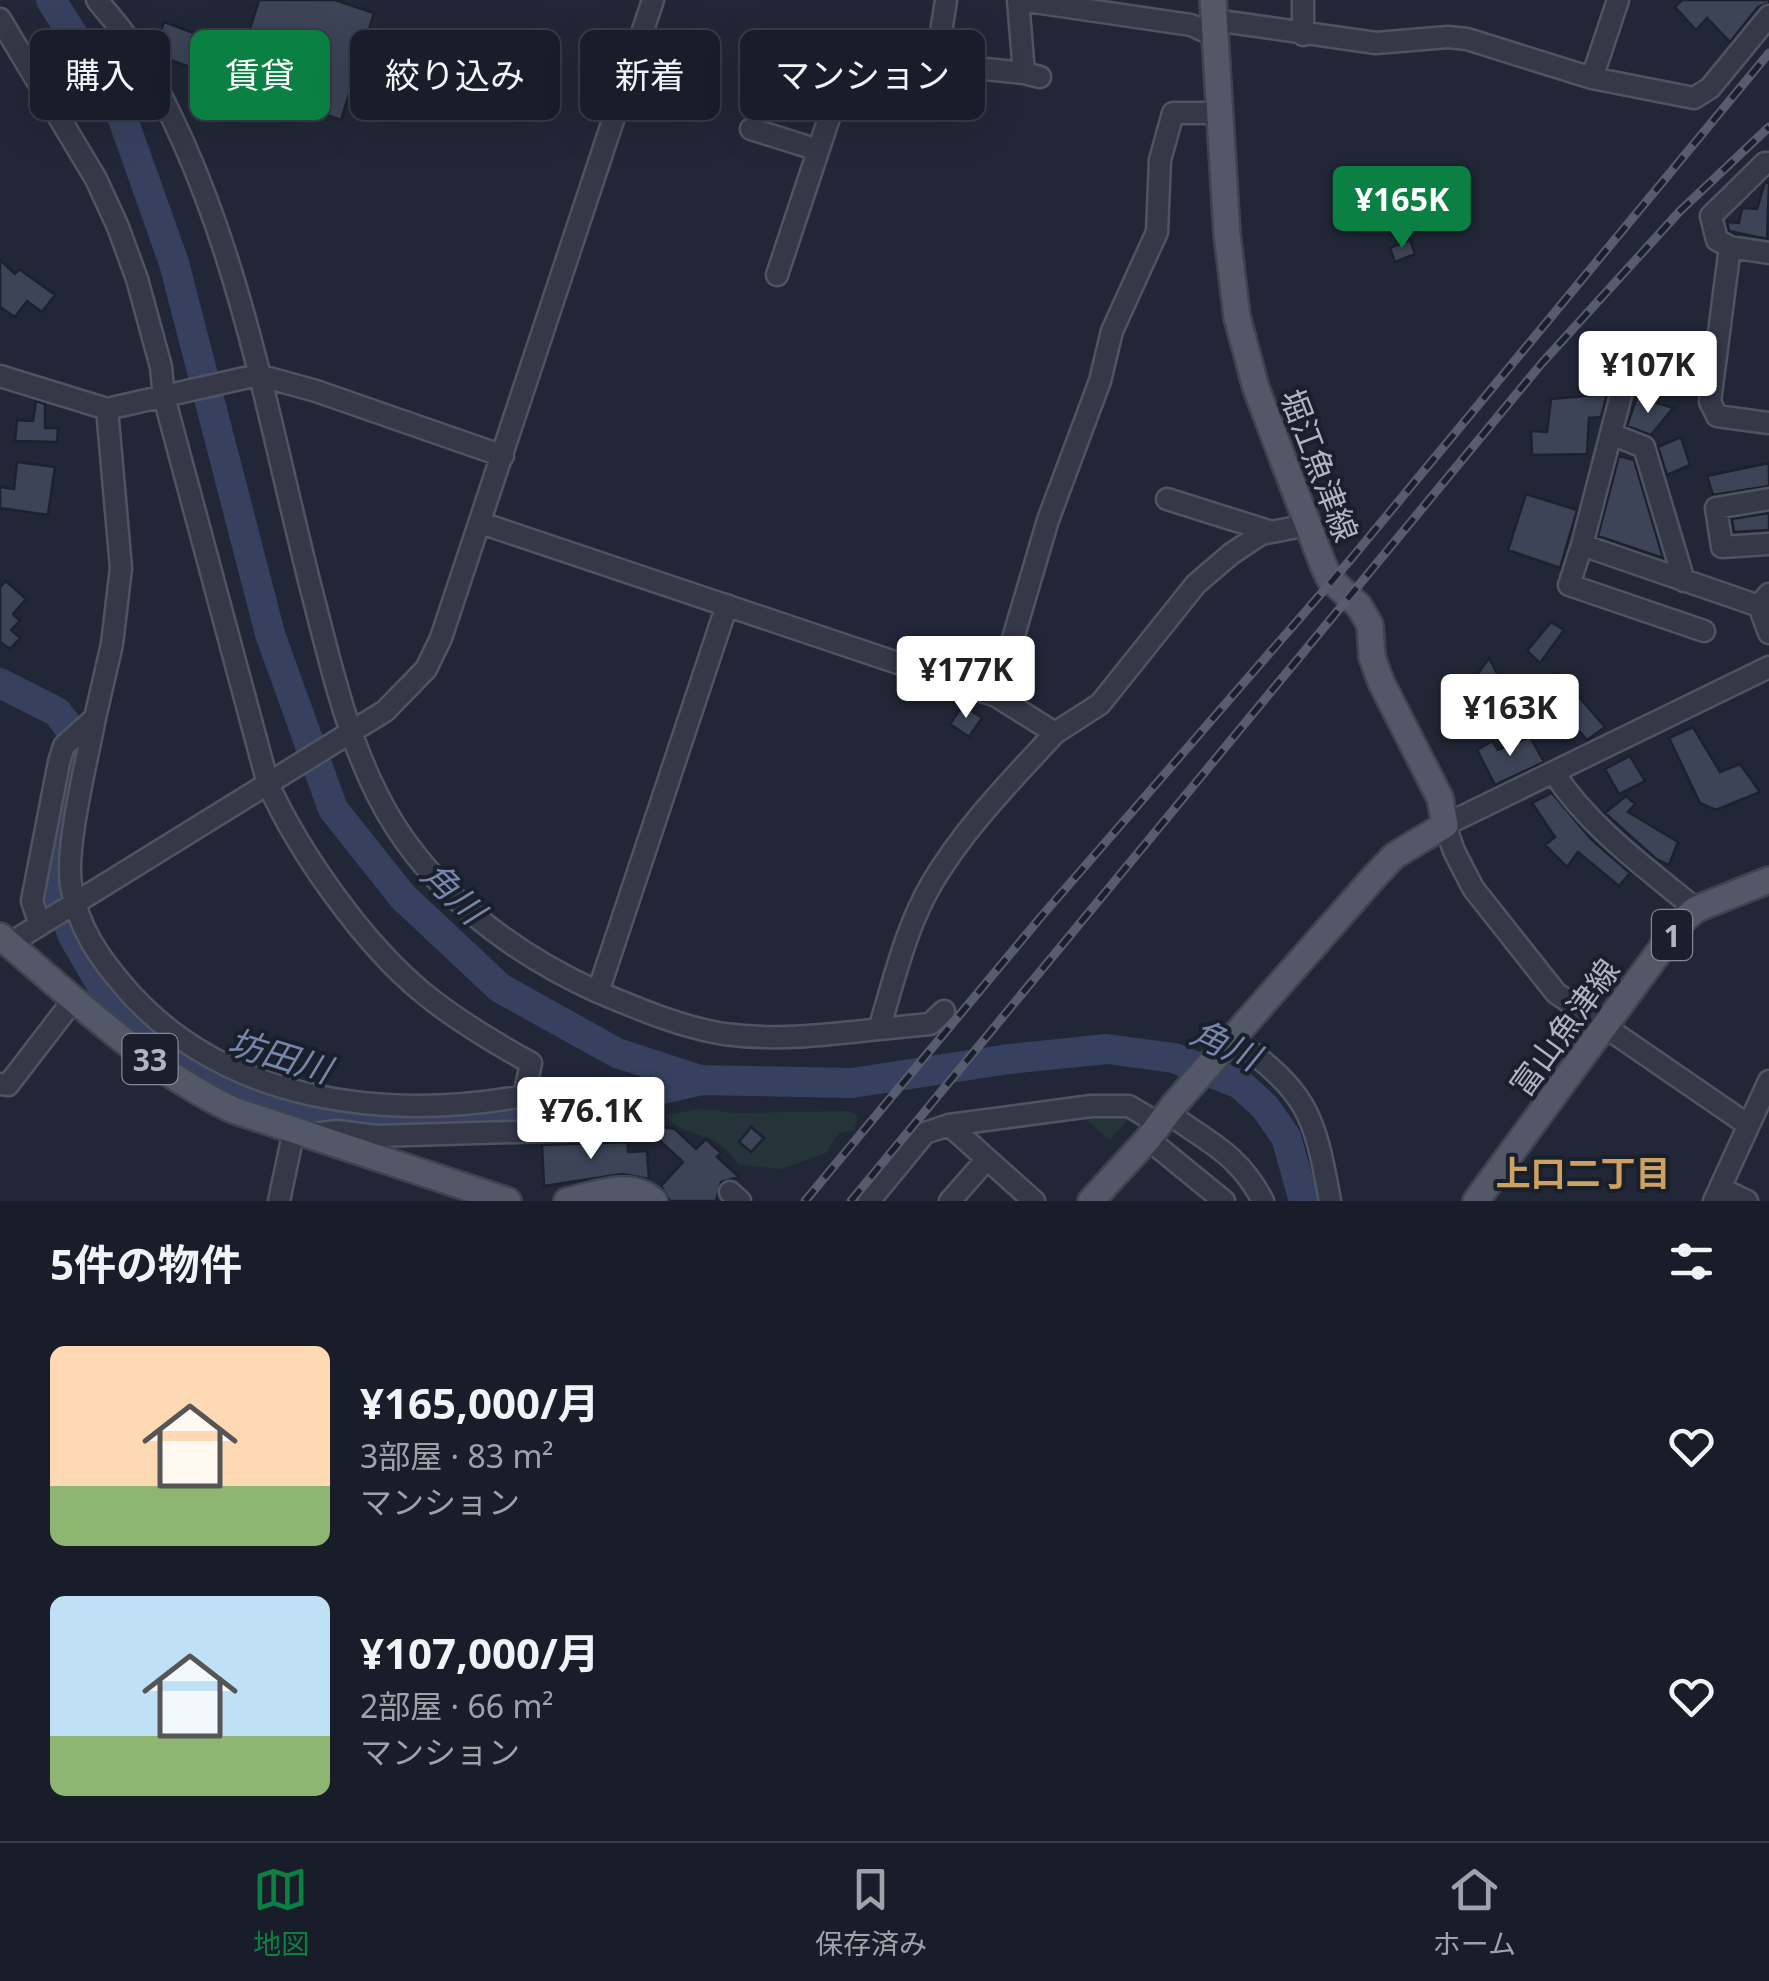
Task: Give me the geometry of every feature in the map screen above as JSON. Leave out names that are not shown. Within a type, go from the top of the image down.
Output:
[{"type":"main road","name":"堀江魚津線","points":[[1214,19],[1228,234],[1244,350],[1329,578],[1359,606],[1370,625],[1376,670],[1440,798],[1445,825]]},
{"type":"main road","points":[[1090,1201],[1374,876],[1394,856],[1445,825]]},
{"type":"main road","name":"富山魚津線","points":[[1479,1200],[1681,922],[1696,909],[1769,880]]},
{"type":"main road","name":"33","points":[[5,940],[154,1062],[200,1094],[233,1110],[506,1201]]},
{"type":"main road","points":[[568,1201],[637,1189],[654,1201]]},
{"type":"street","points":[[97,0],[133,45],[173,119],[227,254],[253,375],[348,734],[378,796],[436,878],[477,920],[562,976],[665,1019],[722,1034],[784,1038],[930,1024],[944,1011]]},
{"type":"street","points":[[5,940],[73,905],[385,711],[426,670],[481,522],[653,0]]},
{"type":"street","points":[[941,30],[946,0]]},
{"type":"street","points":[[985,70],[1032,75],[1019,0],[1190,25],[1214,19],[1376,43],[1467,40],[1592,78],[1694,98],[1710,88],[1769,16]]},
{"type":"street","points":[[1303,0],[1303,35]]},
{"type":"street","points":[[1592,78],[1618,0]]},
{"type":"street","points":[[0,19],[96,179],[137,279],[270,783],[306,853],[386,957],[420,991],[472,1029],[531,1063],[524,1096],[410,1105],[347,1103],[280,1088],[227,1066],[150,1016],[88,940],[73,905],[70,880],[95,718],[112,644],[121,568],[107,409]]},
{"type":"street","points":[[996,696],[1048,520],[1100,381],[1112,331],[1158,232],[1160,160],[1173,113],[1218,113]]},
{"type":"street","points":[[777,275],[828,120]]},
{"type":"street","points":[[751,129],[818,150]]},
{"type":"street","points":[[1769,163],[1765,162],[1711,216],[1717,240],[1730,247],[1769,252]]},
{"type":"street","points":[[1730,247],[1710,402],[1717,416],[1769,422]]},
{"type":"street","points":[[0,376],[107,409],[253,375],[503,456]]},
{"type":"street","points":[[1621,395],[1569,585],[1704,630]]},
{"type":"street","points":[[1610,434],[1644,447],[1684,580]]},
{"type":"street","points":[[1167,499],[1272,532]]},
{"type":"street","points":[[1769,499],[1716,508],[1722,547],[1769,544]]},
{"type":"street","points":[[481,522],[996,696],[1055,733]]},
{"type":"street","points":[[879,1029],[902,952],[930,886],[965,832],[1055,733],[1100,704],[1196,584],[1261,534],[1308,525]]},
{"type":"street","points":[[1582,546],[1684,580],[1764,600],[1769,633]]},
{"type":"street","points":[[598,992],[728,605]]},
{"type":"street","points":[[1748,1125],[1556,993],[1473,888],[1445,825],[1768,674]]},
{"type":"street","points":[[44,922],[32,902],[59,762],[64,746],[95,718]]},
{"type":"street","points":[[1554,774],[1571,799],[1664,885],[1696,909]]},
{"type":"street","points":[[0,1084],[8,1085],[75,998]]},
{"type":"street","points":[[1226,1046],[1275,1070],[1306,1106],[1319,1139],[1330,1201]]},
{"type":"street","points":[[1748,1201],[1717,1195],[1769,1081]]},
{"type":"street","points":[[869,1201],[926,1133],[949,1125],[1129,1106],[1212,1140],[1238,1163],[1264,1201]]},
{"type":"street","points":[[1162,1120],[1224,1201]]},
{"type":"street","points":[[949,1125],[1034,1201]]},
{"type":"street","points":[[278,1201],[301,1133],[336,1131],[376,1136],[650,1128]]},
{"type":"street","points":[[950,1201],[987,1159]]},
{"type":"shaded area","points":[[700,1109],[737,1113],[850,1111],[858,1116],[854,1130],[839,1133],[826,1153],[781,1169],[739,1165],[717,1142],[680,1127],[665,1115]]},
{"type":"shaded area","points":[[1073,1109],[1137,1109],[1110,1140]]},
{"type":"building","points":[[259,0],[335,0],[374,13],[369,30],[350,30],[350,91],[341,120],[330,116],[330,30],[250,30]]},
{"type":"building","points":[[1682,0],[1769,3],[1758,7],[1730,42],[1707,18],[1696,30],[1675,7]]},
{"type":"building","points":[[164,22],[190,32],[190,67],[170,60],[170,30],[161,30]]},
{"type":"building","points":[[1765,182],[1769,183],[1767,239],[1729,231],[1727,222],[1739,223],[1742,208],[1757,209]]},
{"type":"building","points":[[1410,240],[1415,254],[1395,262],[1390,248]]},
{"type":"building","points":[[0,260],[15,274],[19,269],[55,295],[42,312],[27,301],[15,317],[0,307]]},
{"type":"building","points":[[1607,394],[1601,417],[1589,418],[1587,454],[1532,455],[1531,431],[1547,432],[1551,399]]},
{"type":"building","points":[[1637,397],[1673,408],[1651,435],[1627,426]]},
{"type":"building","points":[[36,401],[45,404],[45,428],[58,428],[57,442],[15,441],[17,420],[33,421]]},
{"type":"building","points":[[1681,437],[1690,465],[1667,475],[1658,447]]},
{"type":"building","points":[[1619,456],[1634,460],[1663,558],[1598,536]]},
{"type":"building","points":[[17,462],[55,467],[48,515],[0,508],[0,487],[14,489]]},
{"type":"building","points":[[1769,463],[1769,486],[1713,495],[1707,476]]},
{"type":"building","points":[[1526,494],[1577,510],[1560,568],[1508,550]]},
{"type":"building","points":[[1769,513],[1769,530],[1734,532],[1732,519]]},
{"type":"building","points":[[6,581],[26,599],[13,614],[20,621],[11,630],[20,638],[10,649],[0,642],[0,587]]},
{"type":"building","points":[[1551,622],[1564,630],[1540,663],[1527,651]]},
{"type":"building","points":[[1489,658],[1502,683],[1484,705],[1466,690]]},
{"type":"building","points":[[1558,673],[1605,727],[1587,740],[1580,732],[1565,742],[1529,697]]},
{"type":"building","points":[[963,705],[982,718],[969,737],[950,724]]},
{"type":"building","points":[[1693,727],[1720,772],[1740,764],[1760,792],[1716,810],[1700,803],[1669,738]]},
{"type":"building","points":[[1530,737],[1544,762],[1495,785],[1477,750],[1492,741],[1498,750]]},
{"type":"building","points":[[1630,756],[1645,781],[1619,794],[1605,769]]},
{"type":"building","points":[[1552,793],[1591,839],[1630,873],[1619,886],[1578,852],[1567,867],[1545,845],[1555,837],[1532,803]]},
{"type":"building","points":[[1626,796],[1635,804],[1628,812],[1678,842],[1669,865],[1655,858],[1605,813]]},
{"type":"building","points":[[664,1127],[675,1129],[696,1149],[706,1139],[721,1153],[717,1157],[739,1177],[721,1182],[716,1201],[670,1201],[661,1186],[683,1162],[658,1139]]},
{"type":"building","points":[[751,1127],[764,1138],[751,1152],[739,1142]]},
{"type":"building","points":[[628,1142],[628,1152],[647,1151],[649,1179],[622,1174],[544,1186],[542,1145]]},
{"type":"waterway","name":"角川","points":[[51,0],[119,108],[174,263],[270,634],[333,809],[403,897],[500,988],[617,1053],[700,1080],[852,1083],[1009,1059],[1107,1049],[1174,1058],[1240,1084],[1265,1107],[1286,1137],[1304,1201]]},
{"type":"waterway","name":"坊田川","points":[[0,683],[57,712],[76,737],[76,758],[56,869],[57,894],[73,936],[101,984],[139,1023],[210,1076],[360,1119],[532,1110],[635,1095],[697,1081]]},
{"type":"railway","points":[[805,1201],[1040,918],[1351,559],[1769,53]]},
{"type":"railway","points":[[851,1201],[1542,363],[1680,211],[1769,127]]},
{"type":"district","name":"上口二丁目","points":[[1583,1172]]}]
